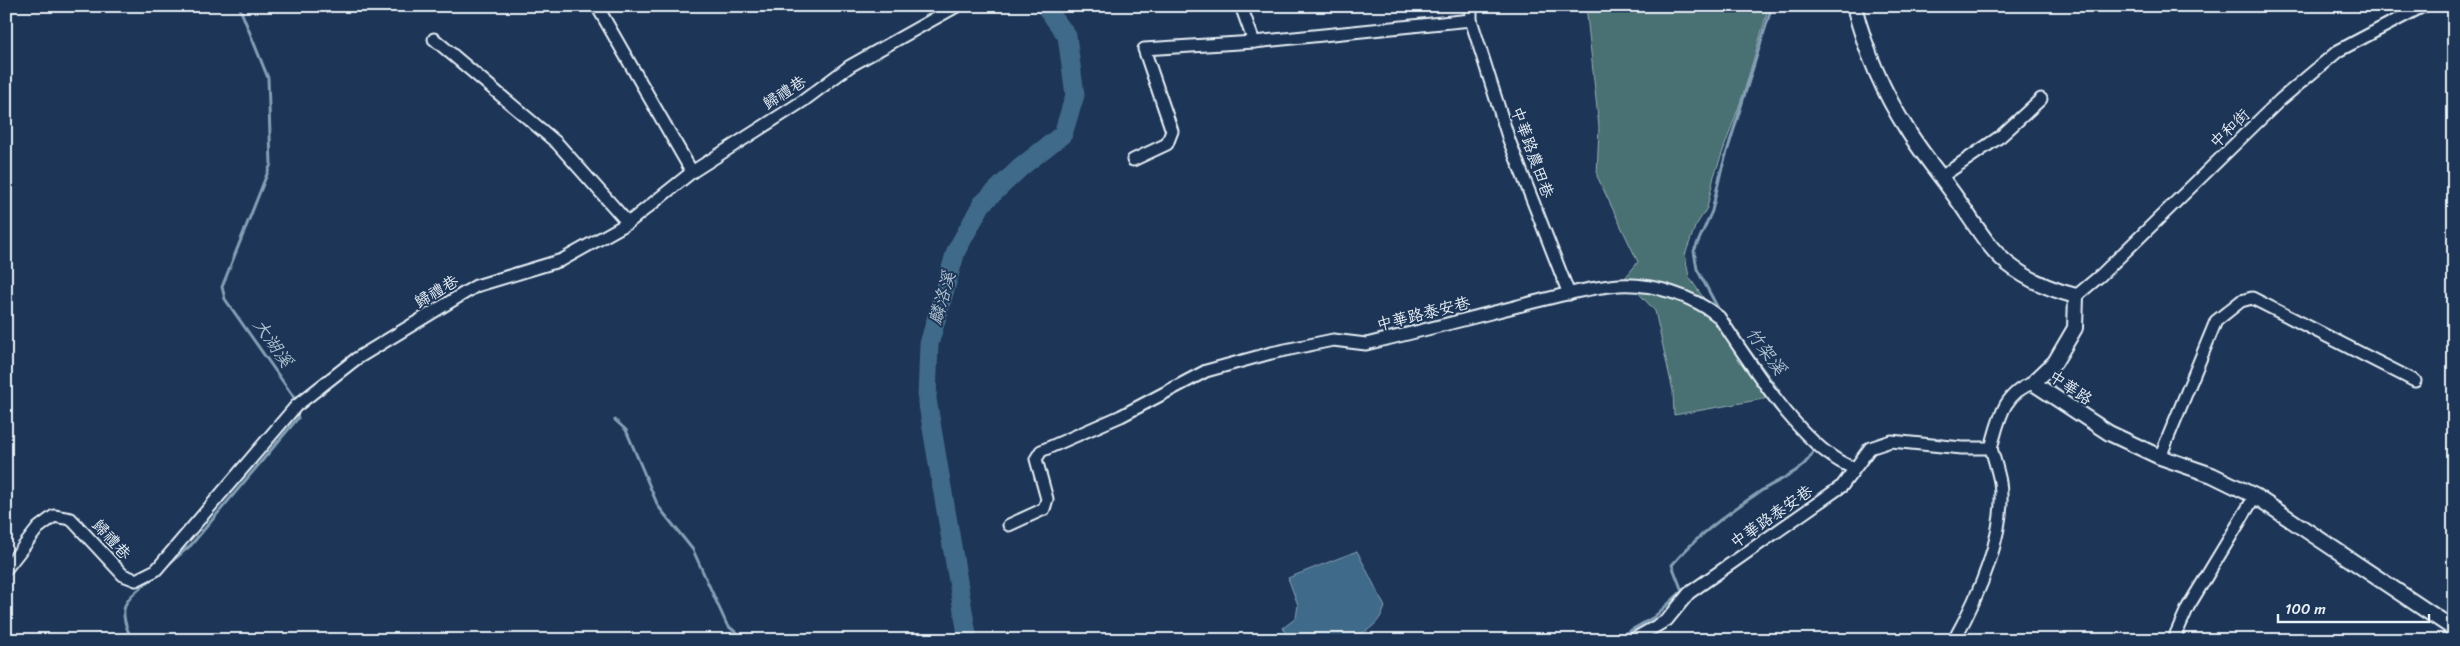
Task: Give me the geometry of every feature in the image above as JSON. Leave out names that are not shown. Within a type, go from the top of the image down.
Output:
[{"type":"street","points":[[596,6],[692,172]]},
{"type":"street","name":"歸禮巷","points":[[6,569],[38,528],[54,516],[71,519],[123,575],[136,580],[156,570],[296,406],[356,359],[476,286],[562,260],[628,223],[692,172],[803,101],[850,66],[957,6]]},
{"type":"street","points":[[1241,6],[1254,42]]},
{"type":"street","name":"中華路農田巷","points":[[1471,6],[1471,20],[1509,140],[1569,294]]},
{"type":"street","points":[[1854,6],[1868,51],[1886,91],[1908,131],[1995,251],[2008,264],[2035,281],[2057,292],[2076,296]]},
{"type":"street","name":"中和街","points":[[2076,296],[2101,275],[2280,100],[2338,51],[2423,6]]},
{"type":"street","points":[[1133,160],[1167,144],[1172,131],[1144,49],[1254,42],[1471,20]]},
{"type":"street","points":[[434,39],[558,144],[628,223]]},
{"type":"street","points":[[1941,177],[2001,136],[2041,99]]},
{"type":"street","name":"中華路泰安巷","points":[[1009,525],[1044,509],[1047,500],[1036,459],[1041,451],[1121,416],[1206,371],[1271,353],[1333,340],[1366,344],[1569,294],[1620,285],[1646,286],[1703,305],[1719,317],[1775,398],[1829,456],[1854,468]]},
{"type":"street","name":"中華路","points":[[2076,296],[2075,328],[2056,362],[2033,383],[2109,433],[2160,457],[2212,475],[2255,496],[2454,629]]},
{"type":"street","points":[[2160,457],[2216,321],[2241,301],[2252,298],[2415,381]]},
{"type":"street","points":[[1954,640],[1989,562],[2000,520],[2000,483],[1991,448],[1999,419],[2010,397],[2020,387],[2033,383]]},
{"type":"street","name":"中華路泰安巷","points":[[1632,640],[1667,620],[1689,593],[1842,486],[1870,448],[1891,441],[1962,448],[1991,448]]},
{"type":"street","points":[[2176,634],[2188,607],[2255,496]]},
{"type":"green space","points":[[1586,6],[1769,6],[1744,92],[1714,176],[1707,208],[1695,227],[1685,255],[1689,277],[1721,323],[1780,396],[1674,415],[1673,391],[1655,311],[1625,278],[1638,262],[1597,176],[1599,127]]},
{"type":"water","points":[[1357,551],[1385,607],[1379,620],[1370,629],[1359,635],[1346,638],[1332,640],[1289,640],[1283,628],[1296,618],[1298,605],[1288,578]]},
{"type":"waterway","name":"大湖溪","points":[[239,6],[268,78],[271,164],[222,287],[225,299],[293,396],[295,403]]},
{"type":"waterway","name":"麟洛溪","points":[[968,640],[927,399],[929,344],[956,251],[982,204],[1021,167],[1063,134],[1075,95],[1067,36],[1045,6]]},
{"type":"waterway","name":"竹架溪","points":[[1720,312],[1697,269],[1694,251],[1712,211],[1721,171],[1772,6]]},
{"type":"waterway","name":"竹架溪","points":[[1740,339],[1779,391],[1777,394]]},
{"type":"waterway","name":"竹架溪","points":[[1773,402],[1774,407],[1786,420]]},
{"type":"waterway","name":"大湖溪","points":[[165,567],[191,545],[298,418],[296,409]]},
{"type":"waterway","points":[[615,420],[626,430],[658,506],[693,550],[727,625],[745,640]]},
{"type":"waterway","name":"竹架溪","points":[[1614,640],[1654,617],[1682,591],[1672,565],[1691,545],[1735,509],[1765,488],[1798,470],[1810,457],[1814,449],[1811,447]]},
{"type":"waterway","name":"大湖溪","points":[[132,640],[124,618],[126,603],[155,576]]}]
